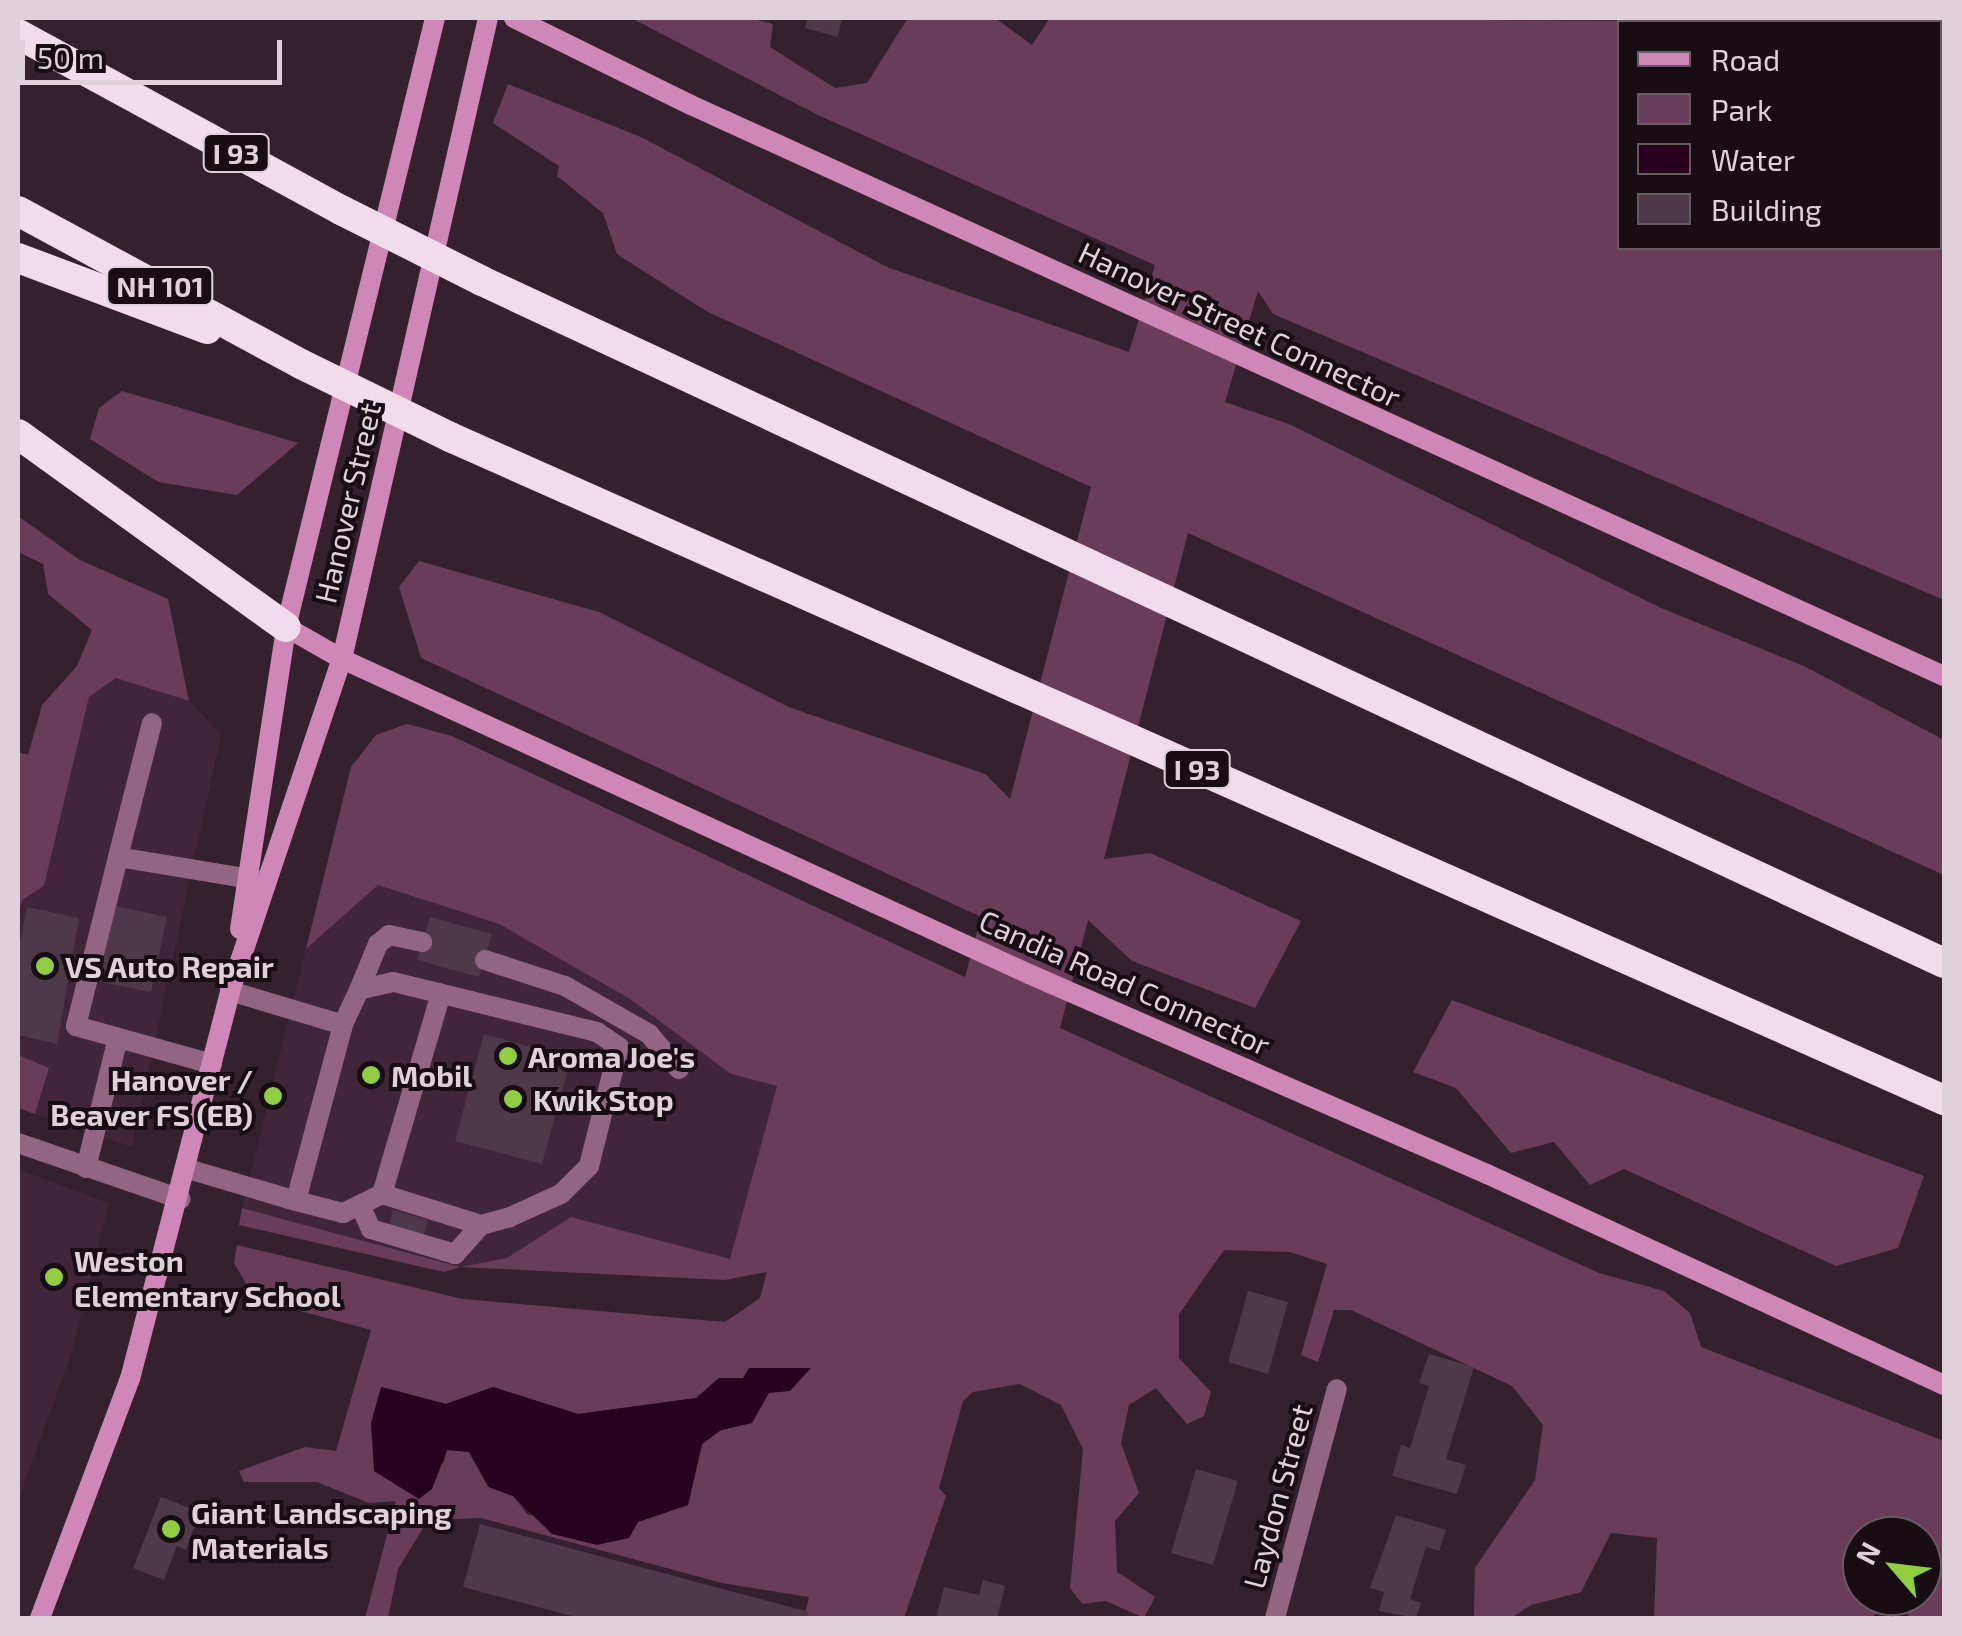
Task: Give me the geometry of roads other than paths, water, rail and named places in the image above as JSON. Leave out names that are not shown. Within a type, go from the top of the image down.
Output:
[{"type":"highway","name":"I 93","points":[[18,34],[341,210],[482,281],[1944,964]]},
{"type":"highway","name":"NH 101","points":[[18,211],[301,364]]},
{"type":"highway","name":"I 93","points":[[18,258],[301,364],[450,437],[1944,1100]]},
{"type":"highway","points":[[18,434],[286,627]]},
{"type":"main road","name":"Hanover Street","points":[[40,1618],[109,1447],[181,1199],[256,880],[286,627],[435,18]]},
{"type":"main road","name":"Hanover Street","points":[[256,880],[342,659],[488,18]]},
{"type":"main road","name":"Hanover Street Connector","points":[[514,18],[797,154],[1944,676]]},
{"type":"main road","name":"Candia Road Connector","points":[[286,627],[342,659],[1944,1385]]},
{"type":"street","points":[[152,723],[76,1026],[212,1064]]},
{"type":"street","points":[[118,857],[256,880]]},
{"type":"street","points":[[296,1201],[343,1025],[378,944],[390,935],[422,942]]},
{"type":"street","points":[[484,960],[565,986],[649,1034],[679,1069]]},
{"type":"street","points":[[359,990],[393,982],[597,1032],[619,1046],[589,1166],[561,1194],[481,1225],[456,1254],[371,1229],[361,1207]]},
{"type":"street","points":[[230,991],[343,1025]]},
{"type":"street","points":[[188,1169],[343,1213],[382,1194],[440,994]]},
{"type":"street","points":[[86,1168],[118,1038]]},
{"type":"street","points":[[18,1143],[181,1199]]},
{"type":"street","points":[[382,1194],[481,1225]]},
{"type":"street","name":"Laydon Street","points":[[1275,1618],[1337,1388]]},
{"type":"water","points":[[749,1368],[811,1368],[790,1391],[769,1393],[752,1423],[721,1430],[702,1444],[688,1505],[638,1522],[629,1538],[597,1545],[552,1534],[513,1496],[489,1487],[469,1452],[447,1450],[432,1489],[419,1499],[374,1471],[371,1423],[381,1387],[446,1404],[493,1387],[578,1414],[696,1398],[719,1378],[743,1378]]},
{"type":"place","name":"VS Auto Repair","points":[[45,966]]},
{"type":"place","name":"Aroma Joe's","points":[[508,1056]]},
{"type":"place","name":"Mobil","points":[[371,1075]]},
{"type":"place","name":"Hanover / Beaver FS (EB)","points":[[273,1096]]},
{"type":"place","name":"Kwik Stop","points":[[513,1099]]},
{"type":"place","name":"Weston Elementary School","points":[[54,1277]]},
{"type":"place","name":"Giant Landscaping Materials","points":[[171,1529]]}]
